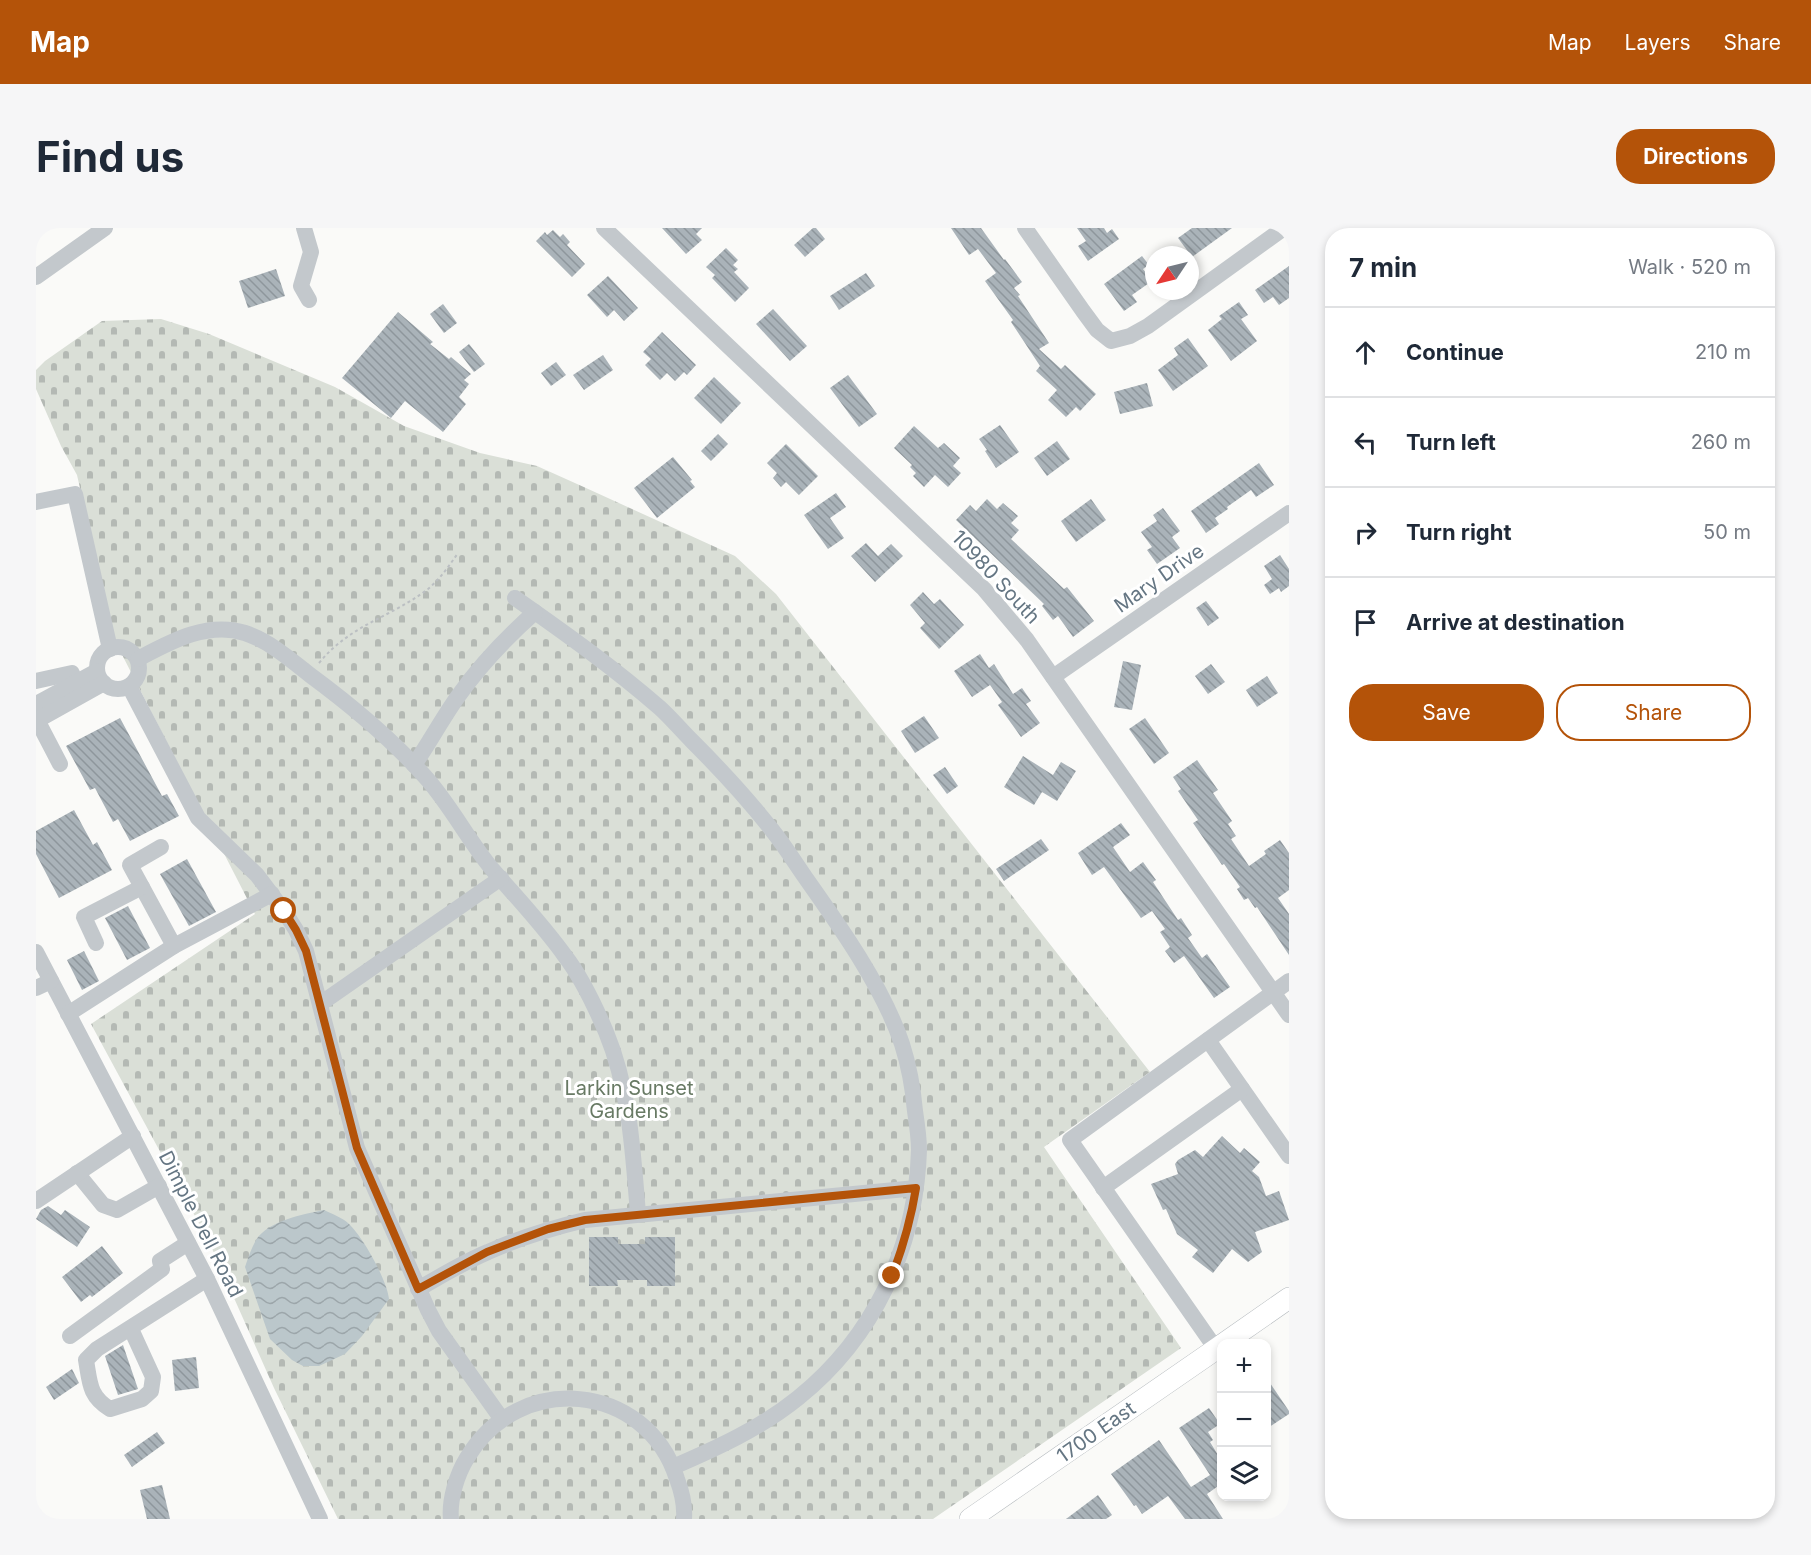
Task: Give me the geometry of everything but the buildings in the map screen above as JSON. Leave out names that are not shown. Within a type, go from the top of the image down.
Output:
[{"type":"main road","name":"1700 East","points":[[1230,1339],[1289,1298]]},
{"type":"main road","name":"1700 East","points":[[980,1516],[1217,1348]]},
{"type":"street","points":[[36,277],[105,228]]},
{"type":"street","points":[[304,228],[311,252],[301,286],[309,300]]},
{"type":"street","name":"10980 South","points":[[604,228],[984,589],[1015,624],[1289,1015]]},
{"type":"street","points":[[1024,228],[1083,312],[1097,330],[1111,341],[1130,336],[1148,326],[1264,234],[1284,228]]},
{"type":"street","points":[[36,502],[75,494],[110,649]]},
{"type":"street","name":"Mary Drive","points":[[1053,677],[1289,513]]},
{"type":"street","points":[[515,598],[596,655],[662,710],[726,776],[765,821],[821,899],[881,995],[902,1043],[909,1068],[919,1148],[916,1188],[907,1233],[882,1298],[844,1354],[797,1399],[742,1435],[674,1467]]},
{"type":"street","points":[[414,765],[458,696],[485,661],[535,612]]},
{"type":"street","points":[[138,659],[188,635],[208,631],[244,633],[264,642],[340,697],[377,729],[429,781],[501,878],[567,958],[588,994],[606,1032],[620,1074],[629,1116],[638,1214]]},
{"type":"street","points":[[124,648],[135,654],[138,659],[138,675],[129,686],[116,689],[101,677],[100,658],[110,649],[124,648]]},
{"type":"street","points":[[36,681],[76,684],[101,677]]},
{"type":"street","points":[[60,764],[36,716],[76,684]]},
{"type":"street","points":[[129,686],[198,818],[257,876],[296,930],[306,951],[357,1148],[418,1289],[439,1331],[501,1418]]},
{"type":"street","points":[[162,847],[130,865],[174,946]]},
{"type":"street","points":[[320,1004],[501,878]]},
{"type":"street","points":[[96,943],[84,917],[142,887]]},
{"type":"street","points":[[68,1014],[174,946],[272,894]]},
{"type":"street","name":"Dimple Dell Road","points":[[36,952],[44,984],[68,1014],[207,1279],[320,1519]]},
{"type":"street","points":[[1217,1342],[1070,1140],[1289,981]]},
{"type":"street","points":[[1208,1040],[1289,1156]]},
{"type":"street","points":[[1103,1188],[1242,1089]]},
{"type":"street","points":[[36,1201],[133,1136]]},
{"type":"street","points":[[77,1173],[103,1205],[117,1210],[159,1186]]},
{"type":"street","points":[[418,1289],[487,1252],[548,1229],[585,1220],[916,1188]]},
{"type":"street","points":[[70,1336],[162,1269],[160,1261],[188,1243]]},
{"type":"street","points":[[131,1329],[153,1377],[152,1391],[142,1399],[110,1409],[99,1402],[91,1388],[86,1360],[97,1349],[207,1279]]},
{"type":"street","points":[[451,1519],[455,1489],[461,1468],[486,1432],[501,1418],[525,1407],[562,1398],[577,1398],[620,1410],[640,1423],[659,1443],[674,1467],[682,1494],[684,1519]]},
{"type":"path","points":[[311,676],[331,649],[350,634],[428,589],[458,553]]},
{"type":"green space","name":"Larkin Sunset Gardens","points":[[161,319],[209,334],[335,387],[404,426],[480,453],[537,466],[735,556],[776,594],[1150,1072],[1044,1147],[1181,1348],[933,1519],[338,1519],[274,1388],[210,1244],[91,1024],[255,914],[115,641],[77,475],[61,446],[36,389],[36,370],[45,361],[102,321]]},
{"type":"water","points":[[324,1210],[341,1218],[355,1230],[379,1270],[389,1299],[362,1336],[345,1354],[319,1366],[303,1366],[292,1360],[270,1339],[245,1267],[256,1240],[262,1233],[287,1219]]},
{"type":"route","points":[[284,911],[306,951],[357,1148],[418,1289],[463,1264],[511,1242],[548,1229],[585,1220],[916,1188],[907,1233],[892,1276]]}]
